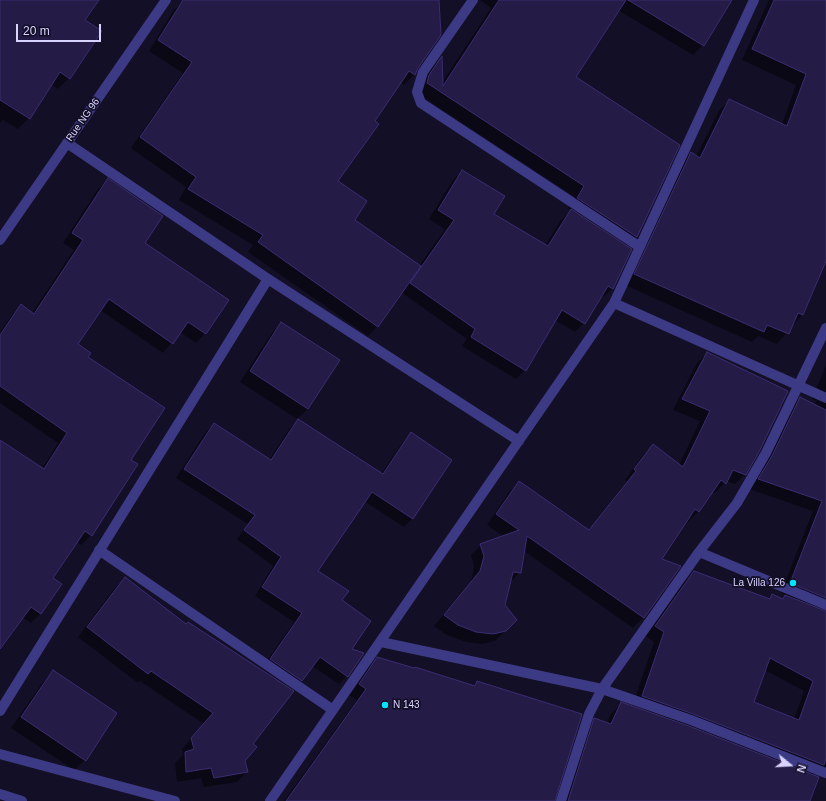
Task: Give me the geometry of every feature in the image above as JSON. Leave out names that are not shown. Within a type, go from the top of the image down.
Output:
[{"type":"street","name":"Rue NG 96","points":[[0,240],[166,0]]},
{"type":"street","points":[[473,0],[423,72],[417,92],[421,103],[640,247]]},
{"type":"street","points":[[270,801],[614,303],[754,0]]},
{"type":"street","points":[[67,143],[268,279],[518,441]]},
{"type":"street","points":[[0,711],[268,279]]},
{"type":"street","points":[[614,303],[826,398]]},
{"type":"street","points":[[561,801],[589,714],[602,689],[699,552],[737,503],[766,453],[826,328]]},
{"type":"street","points":[[99,550],[333,710]]},
{"type":"street","points":[[699,552],[826,605]]},
{"type":"street","points":[[380,642],[602,689],[691,720],[826,773]]},
{"type":"street","points":[[0,754],[175,801]]},
{"type":"street","points":[[0,794],[22,801]]},
{"type":"building","points":[[0,0],[99,0],[85,20],[102,31],[70,79],[60,72],[30,119],[0,100]]},
{"type":"building","points":[[183,0],[439,0],[441,35],[418,68],[415,75],[409,71],[375,121],[379,124],[338,181],[367,201],[355,220],[421,266],[378,327],[258,242],[263,235],[188,189],[196,177],[140,137],[192,62],[158,40]]},
{"type":"building","points":[[499,0],[626,0],[576,77],[680,145],[637,237],[577,198],[584,186],[427,83],[429,75],[442,56],[443,86]]},
{"type":"building","points":[[628,0],[732,0],[704,46]]},
{"type":"building","points":[[774,0],[826,0],[826,261],[803,315],[798,313],[789,334],[767,325],[764,332],[634,274],[691,152],[700,158],[729,99],[787,126],[806,74],[752,49]]},
{"type":"building","points":[[462,170],[505,196],[494,214],[548,246],[571,209],[632,249],[613,289],[608,286],[585,324],[562,310],[526,371],[471,337],[475,329],[410,283],[454,220],[438,210]]},
{"type":"building","points":[[108,178],[163,216],[145,243],[229,300],[206,334],[188,322],[173,344],[109,299],[78,344],[91,353],[88,357],[165,408],[131,460],[138,464],[92,536],[85,531],[53,578],[62,584],[41,614],[31,607],[0,649],[0,440],[44,469],[67,433],[0,386],[0,335],[21,304],[34,314],[83,240],[72,233]]},
{"type":"building","points":[[281,322],[340,360],[308,409],[250,371]]},
{"type":"building","points":[[707,352],[788,391],[760,450],[746,475],[733,470],[726,484],[721,480],[699,512],[695,509],[662,559],[681,566],[644,618],[527,536],[521,573],[513,572],[505,605],[517,620],[506,631],[493,634],[476,632],[458,625],[444,615],[480,571],[484,556],[480,544],[519,530],[496,514],[519,481],[589,530],[636,471],[634,469],[653,444],[683,467],[710,411],[682,399]]},
{"type":"building","points":[[800,397],[826,410],[826,598],[790,583],[822,501],[758,479],[772,456]]},
{"type":"building","points":[[298,419],[383,474],[411,432],[452,460],[413,519],[372,492],[318,571],[349,591],[342,600],[371,621],[352,649],[364,653],[348,677],[320,657],[302,681],[270,659],[302,613],[262,587],[281,557],[244,530],[255,515],[184,469],[214,423],[271,460]]},
{"type":"building","points":[[694,571],[770,599],[772,594],[783,599],[785,595],[826,611],[826,759],[824,765],[693,714],[642,696],[664,632],[655,626]],"holes":[[[770,658],[813,681],[799,720],[754,702]]]},
{"type":"building","points":[[125,577],[186,624],[188,622],[294,691],[253,744],[257,747],[245,761],[248,772],[214,778],[211,768],[186,772],[185,752],[194,749],[191,738],[213,713],[151,671],[148,674],[87,627]]},
{"type":"building","points":[[377,657],[475,686],[477,681],[582,714],[555,801],[286,801],[366,689],[359,684]]},
{"type":"building","points":[[53,670],[117,713],[86,761],[21,717]]},
{"type":"building","points":[[621,702],[689,726],[819,777],[810,801],[568,801],[594,718],[611,724]]},
{"type":"place","name":"La Villa 126","points":[[793,583]]},
{"type":"place","name":"N 143","points":[[385,705]]}]
